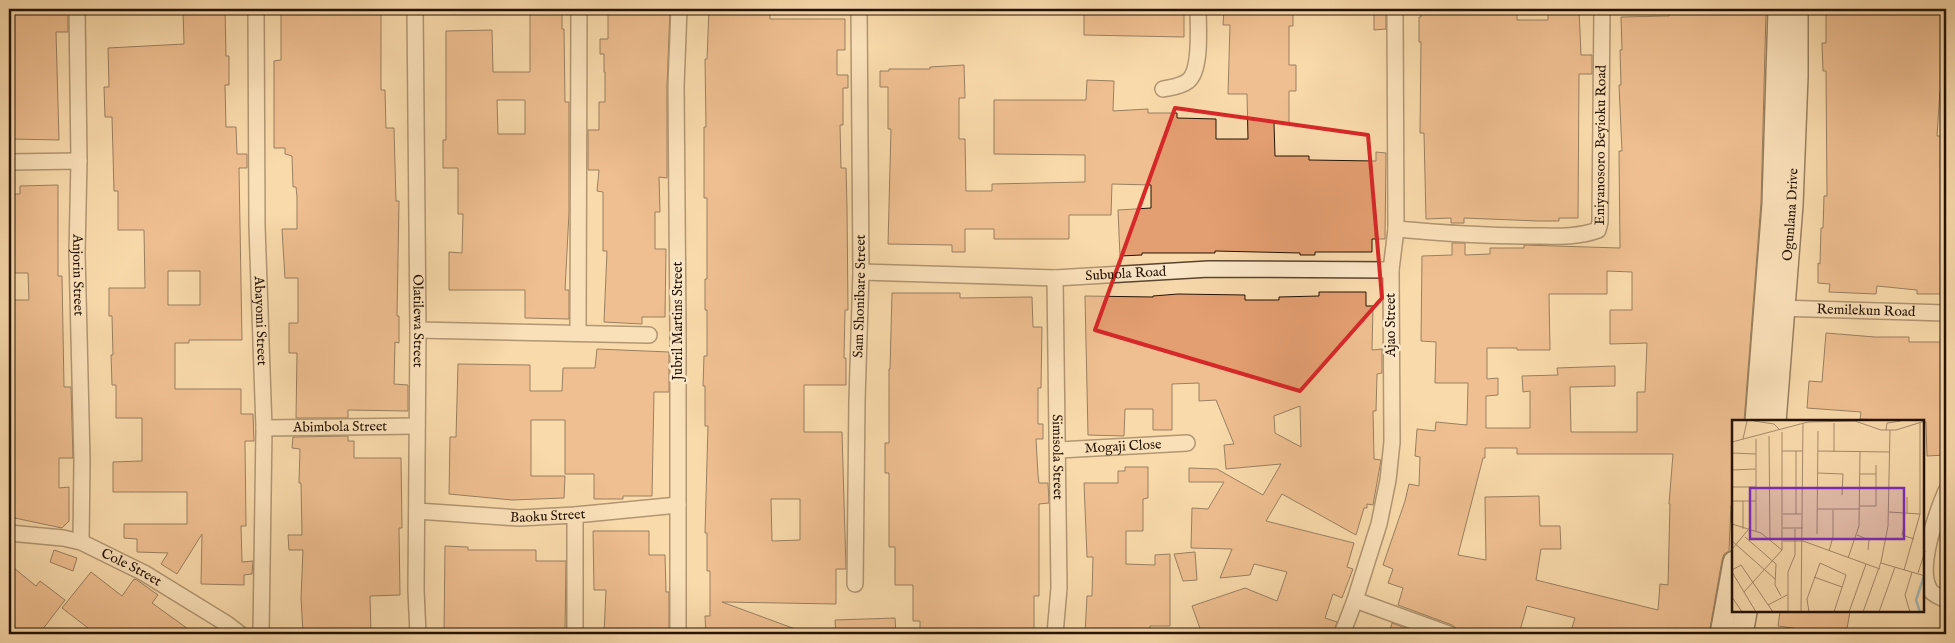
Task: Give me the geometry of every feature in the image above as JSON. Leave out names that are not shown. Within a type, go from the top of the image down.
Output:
[{"type":"main road","name":"Ogunlana Drive","points":[[1775,420],[1773,204],[1779,9]]},
{"type":"main road","name":"Ogunlana Drive","points":[[1756,420],[1775,308],[1797,77],[1797,9]]},
{"type":"main road","points":[[1721,634],[1732,573]]},
{"type":"main road","points":[[1742,634],[1746,613]]},
{"type":"street","name":"Anjorin Street","points":[[77,9],[79,161],[77,253],[82,460],[81,542]]},
{"type":"street","name":"Abayomi Street","points":[[256,9],[257,226],[264,428],[261,634]]},
{"type":"street","name":"Olatilewa Street","points":[[415,9],[418,330],[416,590],[418,634]]},
{"type":"street","points":[[578,332],[579,9]]},
{"type":"street","name":"Jubril Martins Street","points":[[678,634],[676,86],[679,9]]},
{"type":"street","name":"Sam Shonibare Street","points":[[855,584],[857,400],[861,272],[858,9]]},
{"type":"street","points":[[1163,89],[1180,86],[1190,79],[1196,66],[1198,9]]},
{"type":"street","name":"Ajao Street","points":[[1342,634],[1379,524],[1388,480],[1392,442],[1391,270],[1396,229],[1395,9]]},
{"type":"street","name":"Eniyanosoro Beyioku Road","points":[[1396,229],[1473,236],[1547,236],[1588,234],[1598,230],[1600,222],[1602,9]]},
{"type":"street","points":[[9,162],[79,161]]},
{"type":"street","name":"Subuola Road","points":[[861,272],[1055,278],[1209,269],[1391,270]]},
{"type":"street","name":"Simisola Street","points":[[1055,278],[1059,450],[1057,532],[1059,588],[1056,634]]},
{"type":"street","name":"Remilekun Road","points":[[1775,308],[1946,313]]},
{"type":"street","points":[[418,330],[649,335]]},
{"type":"street","name":"Abimbola Street","points":[[264,428],[417,426]]},
{"type":"street","name":"Mogaji Close","points":[[1059,450],[1187,444]]},
{"type":"street","points":[[1946,490],[1928,546],[1926,570],[1927,585],[1931,593],[1946,600]]},
{"type":"street","name":"Baoku Street","points":[[417,511],[520,518],[575,515],[678,505]]},
{"type":"street","points":[[575,515],[575,634]]},
{"type":"street","name":"Cole Street","points":[[9,533],[63,538],[81,542],[144,573],[240,634]]},
{"type":"street","points":[[1355,600],[1449,634]]},
{"type":"highlighted area","points":[[1175,108],[1368,135],[1382,298],[1300,391],[1095,330]]},
{"type":"building","points":[[9,9],[68,9],[68,32],[56,32],[59,140],[9,139]]},
{"type":"building","points":[[183,9],[225,9],[226,56],[229,56],[229,85],[225,85],[226,127],[236,127],[237,154],[247,154],[247,168],[239,168],[242,340],[189,340],[189,343],[175,343],[175,389],[241,389],[241,414],[253,414],[254,441],[245,441],[246,526],[241,526],[242,562],[253,561],[252,574],[244,575],[244,585],[201,584],[202,534],[177,574],[161,564],[168,553],[137,552],[137,539],[124,538],[124,524],[187,524],[187,492],[113,492],[113,462],[142,461],[142,418],[116,418],[116,385],[112,385],[112,316],[109,316],[109,288],[145,288],[144,230],[118,230],[118,191],[114,191],[112,117],[105,117],[104,87],[109,87],[108,48],[184,44]],"holes":[[[168,271],[200,271],[200,305],[168,305]]]},
{"type":"building","points":[[282,9],[381,9],[381,90],[385,90],[386,128],[394,128],[396,201],[399,201],[397,316],[399,316],[399,343],[395,342],[394,384],[408,385],[408,411],[348,410],[348,418],[296,418],[297,353],[289,353],[289,323],[298,323],[298,278],[285,278],[282,229],[297,229],[297,197],[296,187],[293,187],[292,156],[285,154],[285,148],[274,148],[274,61],[281,60]]},
{"type":"building","points":[[530,9],[562,9],[565,102],[569,102],[569,213],[565,290],[569,290],[569,319],[525,318],[525,290],[449,290],[449,252],[462,253],[463,214],[458,214],[458,168],[443,168],[443,140],[446,140],[446,31],[492,30],[493,72],[530,72]],"holes":[[[497,100],[525,100],[525,134],[498,134]]]},
{"type":"building","points":[[608,9],[670,9],[667,86],[667,178],[659,177],[660,212],[655,212],[655,249],[666,249],[665,317],[642,317],[642,324],[604,322],[607,251],[603,251],[603,192],[597,191],[599,170],[588,170],[588,130],[599,130],[599,102],[605,102],[604,54],[600,54],[600,39],[608,39]]},
{"type":"building","points":[[709,9],[770,9],[770,19],[845,19],[845,50],[837,50],[837,75],[848,75],[848,88],[843,88],[843,125],[840,125],[841,168],[846,168],[847,207],[848,310],[845,310],[844,358],[846,358],[846,385],[804,385],[804,432],[842,432],[846,569],[836,569],[836,604],[722,602],[806,634],[706,634],[705,616],[710,616],[710,571],[707,571],[707,533],[705,533],[708,426],[705,426],[705,386],[703,386],[704,356],[707,356],[705,279],[707,279],[707,198],[704,198],[704,127],[706,127],[705,59],[707,59]],"holes":[[[771,499],[800,499],[800,540],[772,541]]]},
{"type":"building","points":[[1084,9],[1184,9],[1184,37],[1084,35]]},
{"type":"building","points":[[1224,9],[1293,9],[1293,26],[1289,26],[1289,65],[1296,65],[1296,91],[1289,91],[1289,123],[1274,123],[1275,156],[1309,156],[1309,160],[1376,161],[1376,152],[1386,153],[1385,239],[1372,239],[1372,252],[1315,252],[1315,255],[1300,255],[1300,253],[1215,251],[1215,253],[1142,253],[1142,255],[1120,256],[1118,210],[1151,208],[1151,185],[1112,184],[1111,215],[1069,215],[1069,239],[994,239],[994,229],[965,229],[965,252],[952,252],[952,245],[888,244],[891,129],[888,129],[888,87],[880,87],[880,71],[889,71],[889,69],[930,69],[930,67],[964,65],[965,98],[959,98],[959,139],[965,139],[966,191],[992,191],[992,184],[1085,182],[1085,155],[994,154],[994,100],[1086,100],[1087,80],[1114,81],[1113,111],[1148,109],[1148,113],[1177,113],[1177,118],[1216,119],[1216,139],[1248,139],[1247,94],[1228,94],[1230,25],[1223,25]]},
{"type":"building","points":[[1374,9],[1386,9],[1386,29],[1374,30]]},
{"type":"building","points":[[1421,9],[1517,9],[1517,20],[1548,20],[1548,9],[1579,9],[1581,55],[1592,55],[1592,74],[1579,74],[1578,218],[1559,218],[1559,221],[1538,221],[1464,218],[1464,223],[1451,223],[1451,218],[1426,219],[1424,133],[1420,133],[1421,42],[1419,42],[1419,17],[1421,17]]},
{"type":"building","points":[[1669,9],[1766,11],[1761,203],[1744,420],[1732,420],[1732,505],[1729,551],[1724,554],[1722,560],[1709,634],[1641,634],[1618,629],[1616,634],[1570,634],[1575,618],[1527,606],[1519,634],[1458,634],[1456,628],[1452,625],[1398,605],[1403,588],[1388,583],[1393,569],[1383,565],[1409,484],[1419,486],[1420,457],[1415,456],[1417,429],[1435,431],[1436,422],[1467,425],[1468,383],[1435,383],[1436,342],[1421,341],[1422,256],[1452,255],[1452,243],[1465,243],[1465,255],[1490,254],[1490,248],[1524,248],[1524,245],[1620,248],[1619,151],[1622,151],[1619,85],[1621,85],[1621,17],[1669,16]],"holes":[[[1607,271],[1632,272],[1632,310],[1610,310],[1610,344],[1647,343],[1645,392],[1637,392],[1637,432],[1571,432],[1570,387],[1615,386],[1615,366],[1557,368],[1558,375],[1522,376],[1523,392],[1530,391],[1530,428],[1486,428],[1486,396],[1498,395],[1498,378],[1487,379],[1487,348],[1550,350],[1549,294],[1607,294]],[[1485,448],[1517,448],[1517,454],[1673,454],[1669,504],[1668,585],[1660,584],[1658,610],[1536,580],[1541,549],[1561,549],[1560,526],[1540,526],[1539,496],[1485,497],[1486,560],[1458,555],[1483,458],[1485,458]]]},
{"type":"building","points":[[1902,9],[1946,9],[1946,97],[1940,91],[1937,136],[1946,136],[1946,294],[1917,294],[1917,290],[1877,286],[1876,294],[1829,292],[1830,284],[1818,283],[1824,196],[1827,196],[1826,71],[1823,71],[1822,43],[1826,43],[1826,11],[1876,10],[1876,13],[1902,13]]},
{"type":"building","points":[[58,185],[58,276],[62,276],[64,387],[71,387],[73,458],[59,458],[59,488],[69,487],[69,521],[62,528],[10,517],[13,502],[13,484],[11,484],[11,440],[9,440],[9,300],[29,300],[28,273],[9,273],[9,194],[20,194],[20,186]]},
{"type":"building","points":[[1319,292],[1366,292],[1366,306],[1373,306],[1372,350],[1382,349],[1382,373],[1377,374],[1376,411],[1373,411],[1374,459],[1381,460],[1373,505],[1367,504],[1367,508],[1364,508],[1356,535],[1282,494],[1266,521],[1354,543],[1347,567],[1353,569],[1342,598],[1333,594],[1325,618],[1337,622],[1333,634],[1202,634],[1192,606],[1245,588],[1277,601],[1287,572],[1254,564],[1250,575],[1220,578],[1232,549],[1191,548],[1192,508],[1208,509],[1224,482],[1189,482],[1189,468],[1217,469],[1263,495],[1281,464],[1226,469],[1224,445],[1234,444],[1216,400],[1199,401],[1199,383],[1172,384],[1172,430],[1153,430],[1153,409],[1125,409],[1124,436],[1088,435],[1085,296],[1245,295],[1245,300],[1279,300],[1279,297],[1319,296]],"holes":[[[1300,406],[1301,447],[1275,433],[1274,416]]]},
{"type":"building","points":[[892,293],[960,293],[960,298],[1032,297],[1033,327],[1042,327],[1041,388],[1038,388],[1038,424],[1043,424],[1043,439],[1036,439],[1038,475],[1039,483],[1048,483],[1049,503],[1039,504],[1039,596],[1034,596],[1034,634],[920,634],[920,621],[913,621],[913,585],[895,585],[895,547],[889,547],[889,473],[885,473],[885,443],[889,443]]},
{"type":"building","points":[[1826,333],[1875,337],[1909,337],[1909,342],[1946,342],[1946,455],[1927,456],[1925,420],[1860,419],[1861,412],[1807,408],[1809,381],[1822,382]]},
{"type":"building","points":[[597,349],[669,352],[669,392],[654,392],[652,496],[594,499],[594,474],[565,474],[565,420],[531,420],[531,476],[565,476],[564,498],[512,500],[449,494],[450,437],[456,437],[458,364],[530,365],[530,391],[562,391],[563,368],[595,368]]},
{"type":"building","points":[[348,436],[348,441],[354,441],[354,458],[401,458],[402,528],[399,528],[400,595],[370,596],[371,634],[350,634],[350,632],[303,633],[301,598],[303,550],[289,550],[288,535],[302,535],[301,483],[299,483],[300,449],[292,448],[293,437]]},
{"type":"building","points":[[1125,467],[1148,467],[1148,498],[1143,499],[1143,531],[1126,531],[1126,564],[1155,565],[1155,555],[1170,554],[1170,626],[1150,626],[1150,630],[1127,629],[1127,634],[1085,634],[1087,596],[1092,596],[1093,557],[1087,557],[1084,483],[1118,483],[1118,471],[1125,471]]},
{"type":"building","points":[[593,531],[649,531],[649,555],[665,555],[666,592],[669,592],[669,634],[604,634],[606,590],[594,590]]},
{"type":"building","points":[[445,546],[468,547],[468,550],[536,550],[536,561],[566,561],[565,634],[444,634]]},
{"type":"building","points":[[54,550],[77,558],[73,571],[50,562]]},
{"type":"building","points":[[1195,552],[1197,580],[1183,581],[1174,554]]},
{"type":"building","points":[[9,564],[36,586],[40,581],[65,600],[39,634],[9,634],[9,621],[15,613],[9,608]]},
{"type":"building","points":[[91,572],[122,596],[134,579],[137,580],[158,595],[152,603],[195,634],[84,634],[88,628],[62,608]]},
{"type":"building","points":[[1780,613],[1850,613],[1846,634],[1778,626]]},
{"type":"building","points":[[895,618],[896,634],[836,634],[835,620]]},
{"type":"building","points":[[1392,623],[1422,634],[1389,634]]}]
